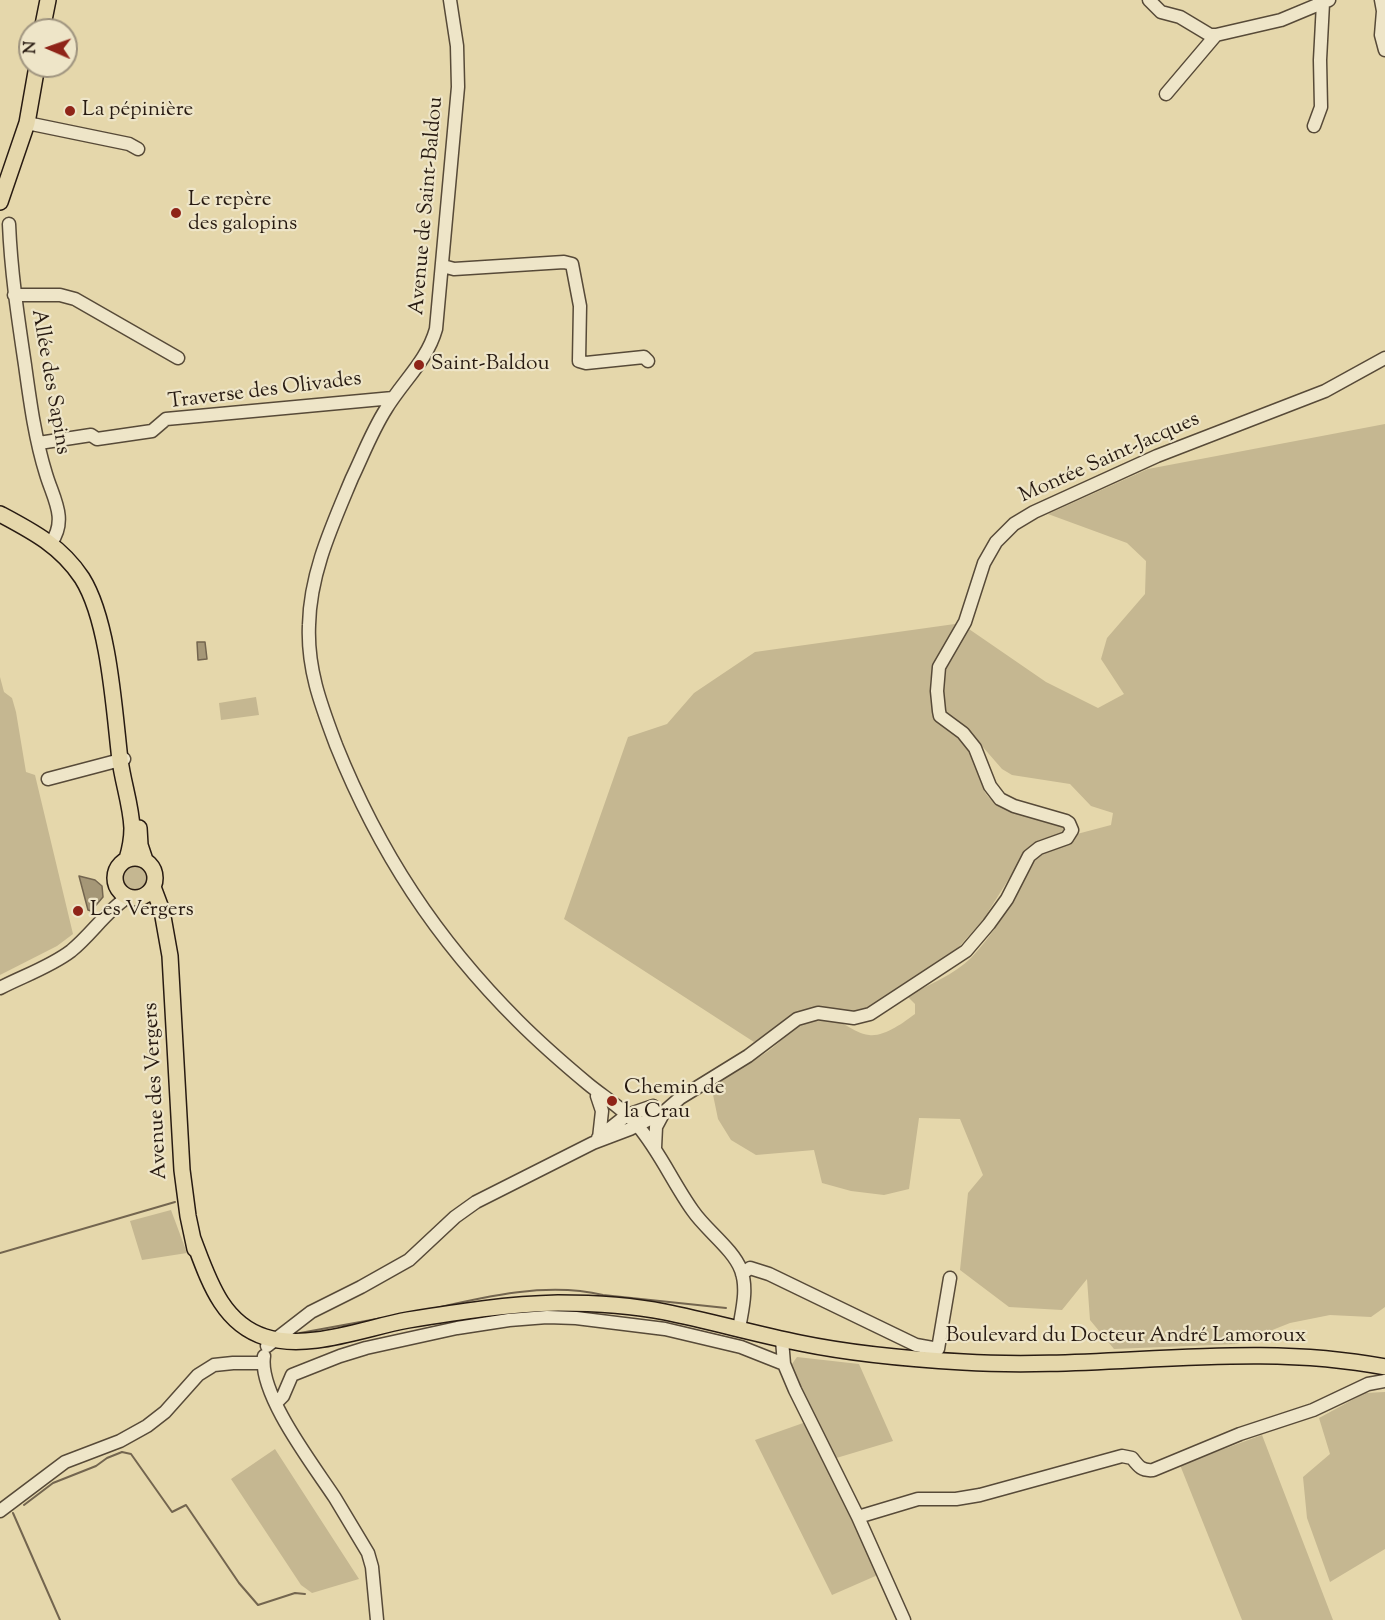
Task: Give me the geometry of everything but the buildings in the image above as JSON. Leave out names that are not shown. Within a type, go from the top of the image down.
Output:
[{"type":"main road","points":[[44,18],[48,0]]},
{"type":"main road","points":[[0,202],[27,123],[35,78]]},
{"type":"main road","points":[[0,514],[39,534],[51,543],[73,565],[91,597],[104,644],[131,818],[132,838],[127,859]]},
{"type":"main road","points":[[122,760],[135,801],[140,845],[145,860],[155,875],[153,887],[147,894],[128,895],[115,875],[119,866],[127,859],[145,860]]},
{"type":"main road","name":"Avenue des Vergers","points":[[153,887],[162,911],[172,974],[183,1180],[193,1239]]},
{"type":"main road","name":"Avenue des Vergers","points":[[128,895],[154,910],[167,940]]},
{"type":"main road","name":"Boulevard du Docteur André Lamoroux","points":[[193,1239],[212,1287],[224,1307],[237,1322],[271,1343],[291,1350],[325,1345],[434,1317]]},
{"type":"main road","name":"Boulevard du Docteur André Lamoroux","points":[[193,1239],[201,1272],[217,1310],[234,1330],[255,1343],[304,1341],[507,1306],[591,1304],[662,1312],[782,1340],[848,1351],[964,1362],[1035,1363],[1262,1355],[1309,1356],[1385,1367]]},
{"type":"street","name":"Avenue de Saint-Baldou","points":[[450,0],[457,45],[458,87],[439,306],[432,341],[376,426],[331,528],[314,581],[308,641],[316,690],[341,758],[363,805],[422,910],[440,935],[489,991],[540,1042],[589,1085],[612,1101],[624,1117]]},
{"type":"street","points":[[1149,0],[1161,12],[1180,17],[1210,35],[1281,20],[1326,2],[1320,60],[1321,107],[1314,126]]},
{"type":"street","points":[[1381,0],[1383,11],[1381,35],[1385,50]]},
{"type":"street","points":[[1166,94],[1216,35]]},
{"type":"street","points":[[27,123],[129,144],[138,149]]},
{"type":"street","name":"Allée des Sapins","points":[[9,224],[14,295],[31,404],[46,475],[59,512],[58,530],[51,543]]},
{"type":"street","points":[[443,266],[454,269],[564,262],[572,264],[580,306],[579,361],[586,363],[644,357],[648,362]]},
{"type":"street","points":[[14,295],[60,295],[75,299],[178,358]]},
{"type":"street","name":"Montée Saint-Jacques","points":[[658,1109],[748,1056],[797,1019],[818,1013],[854,1018],[870,1014],[958,958],[974,943],[995,916],[1011,893],[1025,863],[1034,851],[1070,834],[1071,826],[1066,821],[1014,806],[1000,799],[990,786],[975,748],[963,733],[940,716],[937,691],[939,667],[965,622],[984,563],[1004,533],[1034,512],[1097,483],[1202,438],[1325,391],[1385,358]]},
{"type":"street","name":"Traverse des Olivades","points":[[39,442],[91,435],[97,440],[152,431],[166,419],[393,398]]},
{"type":"street","points":[[48,779],[122,760]]},
{"type":"street","points":[[0,988],[68,953],[88,936],[114,906],[128,895]]},
{"type":"street","name":"Avenue de Saint-Baldou","points":[[589,1085],[597,1096],[624,1117],[655,1148],[693,1212],[730,1253],[742,1274]]},
{"type":"street","points":[[596,1140],[602,1111],[597,1096]]},
{"type":"street","points":[[612,1101],[658,1109]]},
{"type":"street","points":[[596,1140],[634,1127],[658,1109]]},
{"type":"street","points":[[376,1620],[372,1567],[368,1553],[287,1425],[265,1375],[263,1363],[271,1343],[311,1312],[362,1287],[409,1260],[455,1217],[476,1202],[580,1151],[624,1117],[658,1109]]},
{"type":"street","points":[[655,1148],[658,1109]]},
{"type":"street","name":"Avenue de Saint-Baldou","points":[[634,1127],[664,1165]]},
{"type":"street","points":[[739,1329],[744,1298],[742,1274],[750,1268],[769,1274],[916,1345],[938,1349],[950,1278]]},
{"type":"street","points":[[276,1403],[283,1396],[292,1375],[340,1356],[457,1328],[518,1319],[576,1318],[665,1329],[741,1347],[784,1364]]},
{"type":"street","points":[[782,1340],[784,1364],[807,1417],[858,1516],[904,1620]]},
{"type":"street","points":[[0,1511],[65,1462],[120,1441],[147,1426],[165,1412],[198,1375],[214,1365],[263,1363]]},
{"type":"street","points":[[858,1516],[918,1499],[956,1499],[980,1495],[1122,1456],[1132,1458],[1144,1470],[1153,1470],[1240,1434],[1313,1410],[1368,1384],[1385,1381]]},
{"type":"shaded area","points":[[1385,424],[1385,1307],[1371,1317],[1330,1315],[1290,1323],[1237,1344],[1114,1349],[1090,1320],[1087,1279],[1062,1310],[1009,1307],[960,1270],[968,1193],[983,1175],[960,1119],[919,1118],[909,1189],[884,1195],[851,1191],[822,1183],[814,1150],[756,1155],[731,1140],[718,1119],[711,1085],[767,1052],[797,1027],[810,1020],[832,1019],[869,1035],[887,1032],[899,1025],[915,1014],[915,1004],[907,996],[957,969],[980,948],[1016,896],[1035,857],[1074,841],[1077,834],[1111,825],[1113,813],[1091,806],[1070,784],[1012,775],[1002,769],[968,730],[945,712],[941,698],[942,670],[966,627],[1046,682],[1098,708],[1124,694],[1101,659],[1107,638],[1145,594],[1146,561],[1127,543],[1048,514],[1148,469]]},
{"type":"shaded area","points":[[962,623],[942,651],[933,669],[930,689],[936,719],[939,724],[956,733],[966,742],[978,762],[983,788],[991,799],[999,805],[1062,825],[1064,833],[1039,840],[1025,853],[983,920],[956,950],[897,992],[868,1008],[854,1013],[829,1008],[814,1008],[754,1042],[564,919],[628,737],[667,724],[694,693],[755,652]]},
{"type":"shaded area","points":[[197,642],[205,642],[207,659],[198,660]]},
{"type":"shaded area","points":[[0,677],[4,692],[12,698],[16,712],[26,772],[35,775],[73,934],[57,946],[0,975]]},
{"type":"shaded area","points":[[256,697],[259,715],[221,720],[219,703]]},
{"type":"shaded area","points":[[131,864],[138,864],[145,868],[148,884],[140,891],[127,890],[123,884],[122,871]]},
{"type":"shaded area","points":[[79,876],[95,880],[102,886],[103,897],[91,911],[88,910]]},
{"type":"shaded area","points":[[171,1210],[187,1253],[142,1260],[130,1221]]},
{"type":"shaded area","points":[[797,1357],[859,1364],[893,1441],[833,1459],[789,1368]]},
{"type":"shaded area","points":[[1385,1392],[1385,1549],[1330,1582],[1307,1518],[1303,1477],[1330,1454],[1319,1418],[1365,1393]]},
{"type":"shaded area","points":[[806,1422],[880,1574],[832,1595],[755,1440]]},
{"type":"shaded area","points":[[1262,1435],[1333,1620],[1242,1620],[1180,1465]]},
{"type":"shaded area","points":[[275,1449],[359,1579],[312,1593],[301,1585],[231,1479]]},
{"type":"waterway","points":[[0,1253],[175,1202]]},
{"type":"waterway","points":[[432,1309],[496,1295],[539,1290],[582,1291],[726,1308]]},
{"type":"waterway","points":[[300,1333],[382,1318]]},
{"type":"waterway","points":[[24,1505],[53,1483],[96,1466],[107,1458],[122,1452],[131,1454],[172,1512],[186,1505],[239,1583],[258,1605],[295,1593],[305,1594]]},
{"type":"waterway","points":[[13,1513],[60,1620]]},
{"type":"place","name":"La pépinière","points":[[70,111]]},
{"type":"place","name":"Le repère des galopins","points":[[176,213]]},
{"type":"place","name":"Saint-Baldou","points":[[419,365]]},
{"type":"place","name":"Les Vergers","points":[[78,911]]},
{"type":"place","name":"Chemin de la Crau","points":[[612,1101]]}]
